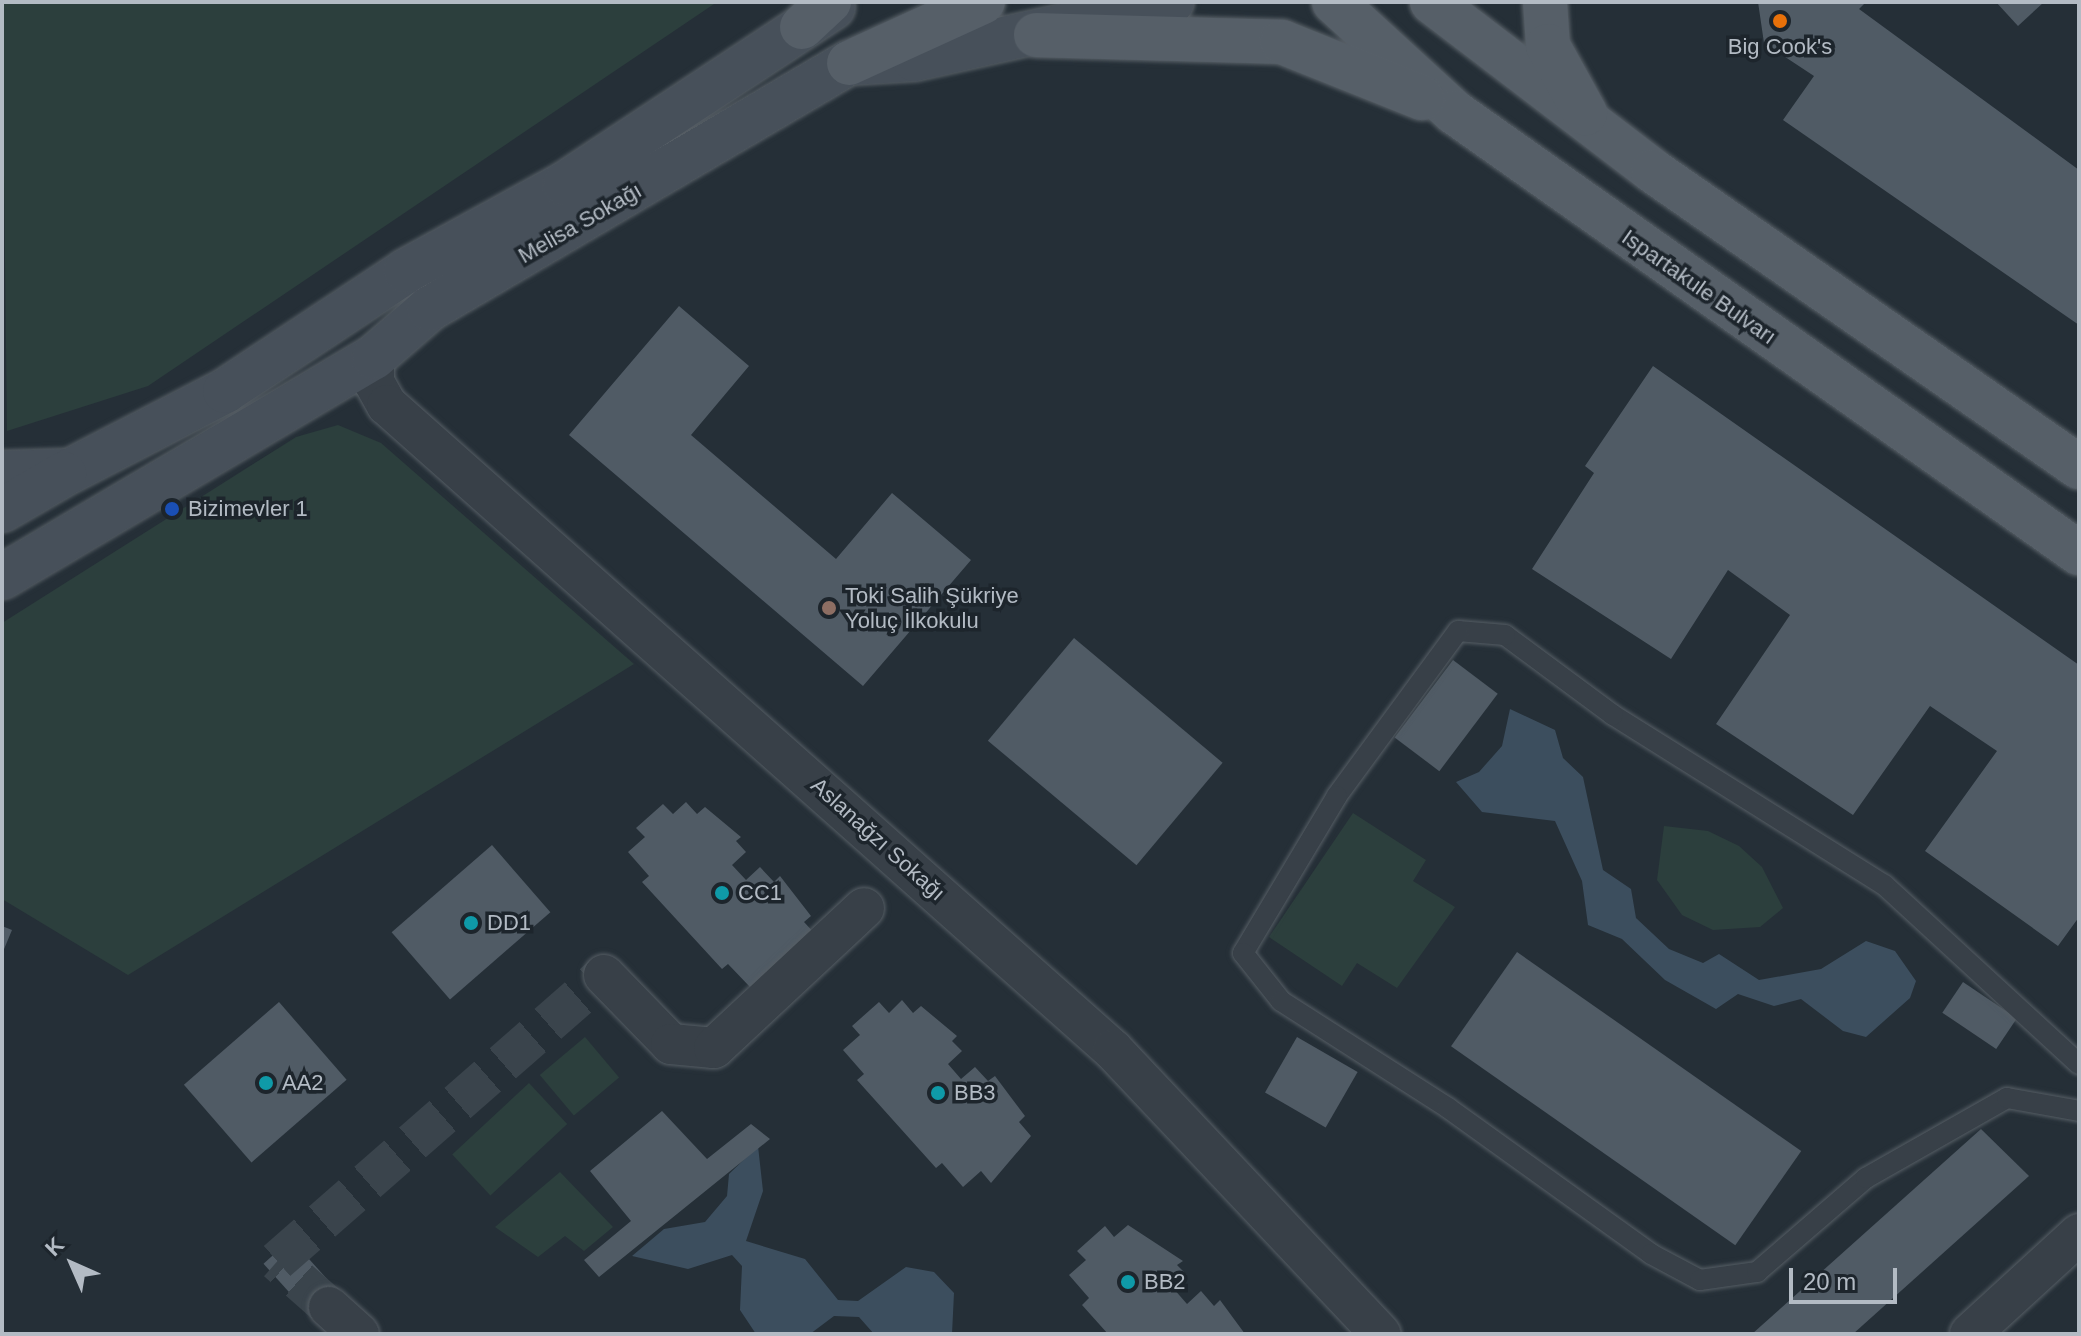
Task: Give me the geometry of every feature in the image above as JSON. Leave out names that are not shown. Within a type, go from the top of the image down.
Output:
[{"type":"main road","points":[[849,63],[983,2]]},
{"type":"main road","name":"Ispartakule Bulvarı","points":[[1334,2],[1454,112],[2079,553]]},
{"type":"main road","points":[[1432,2],[1595,129],[2079,467]]},
{"type":"main road","points":[[1545,2],[1548,46],[1595,129]]},
{"type":"main road","points":[[1036,35],[1282,42],[1454,112]]},
{"type":"street","name":"Melisa Sokağı","points":[[2,473],[70,471],[225,391],[406,271],[565,184],[815,14],[841,2]]},
{"type":"street","name":"Melisa Sokağı","points":[[12,564],[374,357],[429,309],[849,63],[1036,35],[1172,2]]},
{"type":"street","name":"Aslanağzı Sokağı","points":[[374,357],[374,382],[387,405],[1113,1050],[1381,1334]]},
{"type":"street","points":[[2,510],[70,471]]},
{"type":"street","points":[[604,975],[671,1044],[714,1048],[864,908]]},
{"type":"street","points":[[1970,1334],[2079,1234]]},
{"type":"street","points":[[329,1307],[359,1334]]},
{"type":"lane","points":[[2079,1064],[1884,885],[1613,715],[1505,635],[1458,631],[1337,796],[1243,953],[1281,1001],[1448,1108],[1651,1254],[1700,1280],[1757,1272],[1866,1178],[2007,1098],[2079,1111]]},
{"type":"green space","points":[[2,2],[717,2],[148,386],[7,431]]},
{"type":"green space","points":[[338,425],[381,443],[634,664],[128,975],[2,899],[2,623],[296,437]]},
{"type":"green space","points":[[1353,813],[1426,860],[1413,881],[1455,907],[1397,988],[1357,963],[1342,986],[1269,937]]},
{"type":"green space","points":[[1664,826],[1708,831],[1739,846],[1762,867],[1783,908],[1760,927],[1713,930],[1682,915],[1657,880]]},
{"type":"green space","points":[[585,1037],[619,1078],[574,1116],[540,1075]]},
{"type":"green space","points":[[529,1083],[567,1124],[490,1196],[452,1155]]},
{"type":"green space","points":[[560,1172],[613,1227],[584,1251],[565,1236],[538,1257],[495,1227]]},
{"type":"water","points":[[1510,709],[1555,730],[1563,758],[1583,777],[1603,870],[1631,889],[1636,918],[1669,949],[1703,963],[1719,954],[1759,980],[1821,969],[1866,941],[1895,951],[1916,981],[1910,998],[1866,1037],[1843,1031],[1801,999],[1774,1006],[1738,994],[1716,1009],[1665,980],[1622,939],[1588,925],[1582,881],[1555,821],[1482,812],[1456,782],[1479,772],[1502,746]]},
{"type":"water","points":[[758,1146],[763,1191],[746,1241],[805,1259],[838,1300],[858,1301],[906,1267],[934,1272],[954,1293],[952,1334],[874,1334],[859,1317],[834,1316],[810,1334],[756,1334],[740,1310],[742,1266],[732,1255],[688,1269],[632,1256],[664,1229],[705,1222],[727,1196],[729,1174]]},
{"type":"building","points":[[1758,2],[1866,2],[1859,9],[2079,170],[2079,325],[1783,120],[1814,76],[1764,43]]},
{"type":"building","points":[[1996,2],[2044,2],[2018,26]]},
{"type":"building","points":[[679,306],[749,366],[691,435],[836,559],[892,493],[971,560],[863,686],[569,435]]},
{"type":"building","points":[[1653,366],[2079,665],[2079,917],[2058,946],[1925,851],[1997,751],[1930,706],[1853,815],[1716,724],[1790,615],[1728,570],[1671,659],[1532,569],[1594,473],[1585,466]]},
{"type":"building","points":[[1074,638],[1223,763],[1136,865],[988,741]]},
{"type":"building","points":[[1453,660],[1498,694],[1439,771],[1395,737]]},
{"type":"building","name":"CC1","points":[[686,802],[697,814],[705,807],[741,837],[736,841],[746,852],[732,865],[746,880],[760,867],[774,882],[780,876],[811,916],[804,922],[817,936],[750,987],[728,964],[722,969],[642,882],[649,876],[628,852],[645,837],[636,828],[663,804],[673,814]]},
{"type":"building","name":"DD1","points":[[492,845],[550,912],[450,999],[392,932]]},
{"type":"building","points":[[2,926],[12,930],[2,954]]},
{"type":"building","points":[[1517,952],[1801,1151],[1735,1245],[1451,1046]]},
{"type":"building","points":[[1963,982],[2017,1018],[1996,1049],[1942,1013]]},
{"type":"building","name":"BB3","points":[[902,1000],[913,1013],[921,1006],[957,1036],[952,1041],[962,1051],[948,1064],[961,1079],[975,1067],[988,1081],[995,1076],[1025,1116],[1019,1122],[1031,1136],[991,1183],[981,1171],[963,1187],[942,1163],[936,1168],[857,1080],[864,1074],[843,1050],[860,1035],[852,1026],[879,1002],[889,1013]]},
{"type":"building","name":"AA2","points":[[279,1002],[347,1080],[251,1162],[184,1085]]},
{"type":"building","points":[[1297,1037],[1358,1072],[1326,1127],[1265,1092]]},
{"type":"building","points":[[662,1111],[707,1159],[751,1124],[770,1139],[599,1277],[584,1260],[631,1221],[590,1171]]},
{"type":"building","points":[[1981,1129],[2029,1176],[1853,1334],[1752,1334]]},
{"type":"building","name":"BB2","points":[[1128,1225],[1183,1261],[1177,1265],[1187,1275],[1173,1288],[1187,1304],[1201,1291],[1214,1306],[1220,1300],[1245,1334],[1108,1334],[1082,1305],[1089,1298],[1069,1275],[1086,1260],[1077,1251],[1105,1226],[1114,1237]]},
{"type":"building","points":[[291,1239],[336,1289],[308,1314],[264,1264]]},
{"type":"tunnel","points":[[329,1307],[277,1261],[604,975]]},
{"type":"place","name":"Big Cook's","points":[[1780,21]]},
{"type":"place","name":"Bizimevler 1","points":[[172,509]]},
{"type":"place","name":"Toki Salih Şükriye Yoluç İlkokulu","points":[[829,608]]},
{"type":"place","name":"CC1","points":[[722,893]]},
{"type":"place","name":"DD1","points":[[471,923]]},
{"type":"place","name":"AA2","points":[[266,1083]]},
{"type":"place","name":"BB3","points":[[938,1093]]},
{"type":"place","name":"BB2","points":[[1128,1282]]}]
